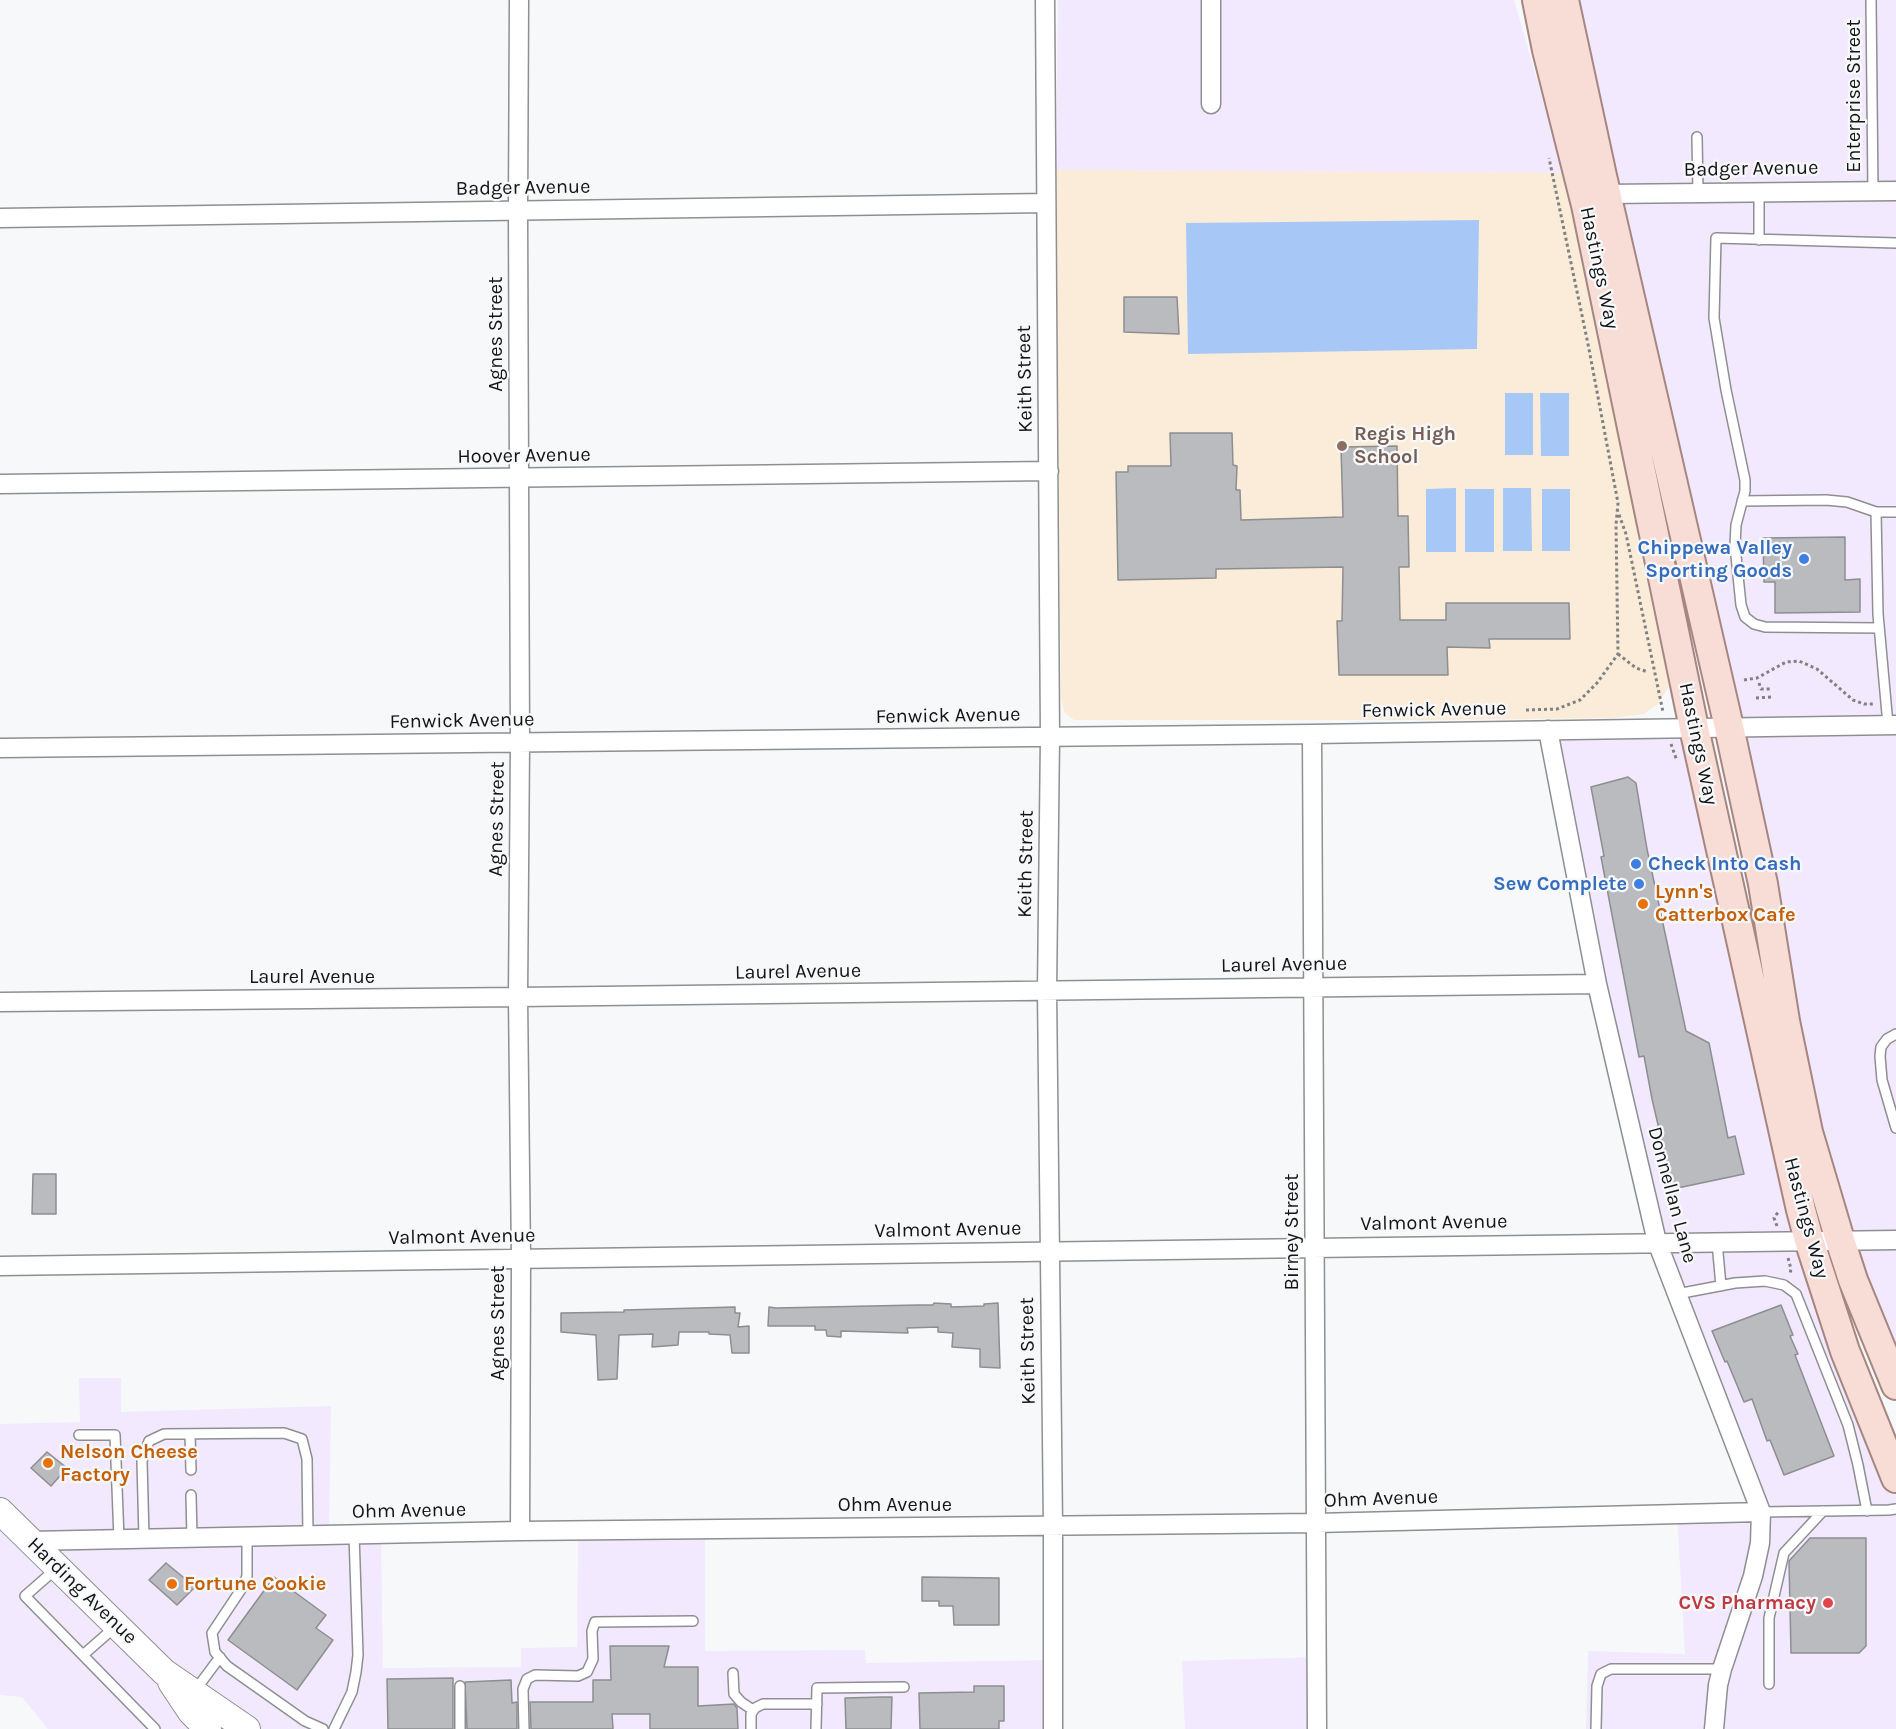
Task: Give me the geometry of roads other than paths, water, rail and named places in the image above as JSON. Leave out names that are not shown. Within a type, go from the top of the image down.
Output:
[{"type":"main road","name":"Hastings Way","points":[[1537,0],[1547,50],[1586,205],[1694,728],[1809,1240],[1845,1351],[1896,1478]]},
{"type":"main road","name":"Hastings Way","points":[[1564,0],[1763,884],[1785,1022],[1808,1132],[1840,1240],[1873,1331],[1896,1385]]},
{"type":"main road","points":[[1547,50],[1573,114],[1588,175],[1598,191],[1606,194]]},
{"type":"main road","name":"Harding Avenue","points":[[0,1511],[164,1672],[191,1712],[208,1729]]},
{"type":"main road","name":"Harding Avenue","points":[[164,1672],[247,1729]]},
{"type":"street","name":"Agnes Street","points":[[519,0],[520,1531]]},
{"type":"street","name":"Keith Street","points":[[1045,0],[1050,737],[1047,991],[1053,1729]]},
{"type":"street","points":[[1211,0],[1211,104]]},
{"type":"street","name":"Badger Avenue","points":[[1606,194],[1896,191]]},
{"type":"street","name":"Badger Avenue","points":[[0,218],[1046,203]]},
{"type":"street","name":"Hoover Avenue","points":[[0,484],[1049,471]]},
{"type":"street","name":"Fenwick Avenue","points":[[0,748],[1312,734],[1892,725]]},
{"type":"street","name":"Donnellan Lane","points":[[1548,730],[1597,984],[1657,1242],[1761,1512],[1760,1543],[1753,1576],[1722,1669],[1718,1685],[1714,1729]]},
{"type":"street","name":"Birney Street","points":[[1312,734],[1317,1729]]},
{"type":"street","name":"Laurel Avenue","points":[[0,1002],[518,998],[1597,984]]},
{"type":"street","name":"Valmont Avenue","points":[[0,1266],[1896,1240]]},
{"type":"street","name":"Ohm Avenue","points":[[30,1541],[520,1531],[1316,1523],[1761,1512]]},
{"type":"lane","name":"Enterprise Street","points":[[1871,0],[1873,191]]},
{"type":"lane","points":[[1697,137],[1698,192]]},
{"type":"lane","points":[[1759,192],[1759,240]]},
{"type":"lane","points":[[1879,628],[1765,627],[1754,624],[1745,617],[1741,605],[1735,546],[1736,525],[1743,501],[1744,480],[1714,318],[1716,238],[1896,243]]},
{"type":"lane","points":[[1743,501],[1826,500],[1847,502],[1876,512],[1896,512]]},
{"type":"lane","points":[[1876,512],[1879,628],[1886,704],[1892,725]]},
{"type":"lane","points":[[1896,1034],[1887,1039],[1881,1047],[1880,1056],[1882,1080],[1896,1128]]},
{"type":"lane","points":[[1717,1242],[1721,1286]]},
{"type":"lane","points":[[1677,1294],[1735,1283],[1774,1282],[1790,1288],[1796,1294],[1848,1425],[1867,1511]]},
{"type":"lane","points":[[144,1539],[142,1461],[149,1441],[164,1434],[284,1433],[302,1439],[307,1459],[308,1535]]},
{"type":"lane","points":[[190,1434],[191,1470]]},
{"type":"lane","points":[[79,1435],[115,1435],[119,1539]]},
{"type":"lane","points":[[192,1495],[192,1537]]},
{"type":"lane","points":[[1761,1512],[1896,1509]]},
{"type":"lane","points":[[1769,1684],[1769,1618],[1784,1553],[1823,1511]]},
{"type":"lane","points":[[334,1729],[352,1692],[358,1655],[354,1534]]},
{"type":"lane","points":[[247,1536],[247,1576],[244,1585],[212,1634],[215,1652],[227,1666],[305,1721],[323,1729]]},
{"type":"lane","points":[[57,1567],[25,1596],[156,1729]]},
{"type":"lane","points":[[524,1729],[523,1689],[527,1679],[535,1675],[578,1676],[587,1672],[592,1659],[592,1631],[596,1622],[693,1621]]},
{"type":"lane","points":[[83,1655],[117,1625]]},
{"type":"lane","points":[[194,1692],[220,1658]]},
{"type":"lane","points":[[1596,1729],[1597,1686],[1601,1674],[1611,1670],[1722,1669]]},
{"type":"lane","points":[[733,1673],[734,1694],[753,1710]]},
{"type":"lane","points":[[460,1686],[460,1729]]},
{"type":"lane","points":[[816,1729],[817,1688],[904,1687]]},
{"type":"lane","points":[[751,1729],[751,1714],[763,1704],[817,1704]]},
{"type":"place","name":"Regis High School","points":[[1342,446]]},
{"type":"place","name":"Chippewa Valley Sporting Goods","points":[[1804,559]]},
{"type":"place","name":"Check Into Cash","points":[[1636,864]]},
{"type":"place","name":"Sew Complete","points":[[1639,884]]},
{"type":"place","name":"Lynn's Catterbox Cafe","points":[[1643,904]]},
{"type":"place","name":"Nelson Cheese Factory","points":[[48,1463]]},
{"type":"place","name":"Fortune Cookie","points":[[172,1584]]},
{"type":"place","name":"CVS Pharmacy","points":[[1828,1603]]}]
